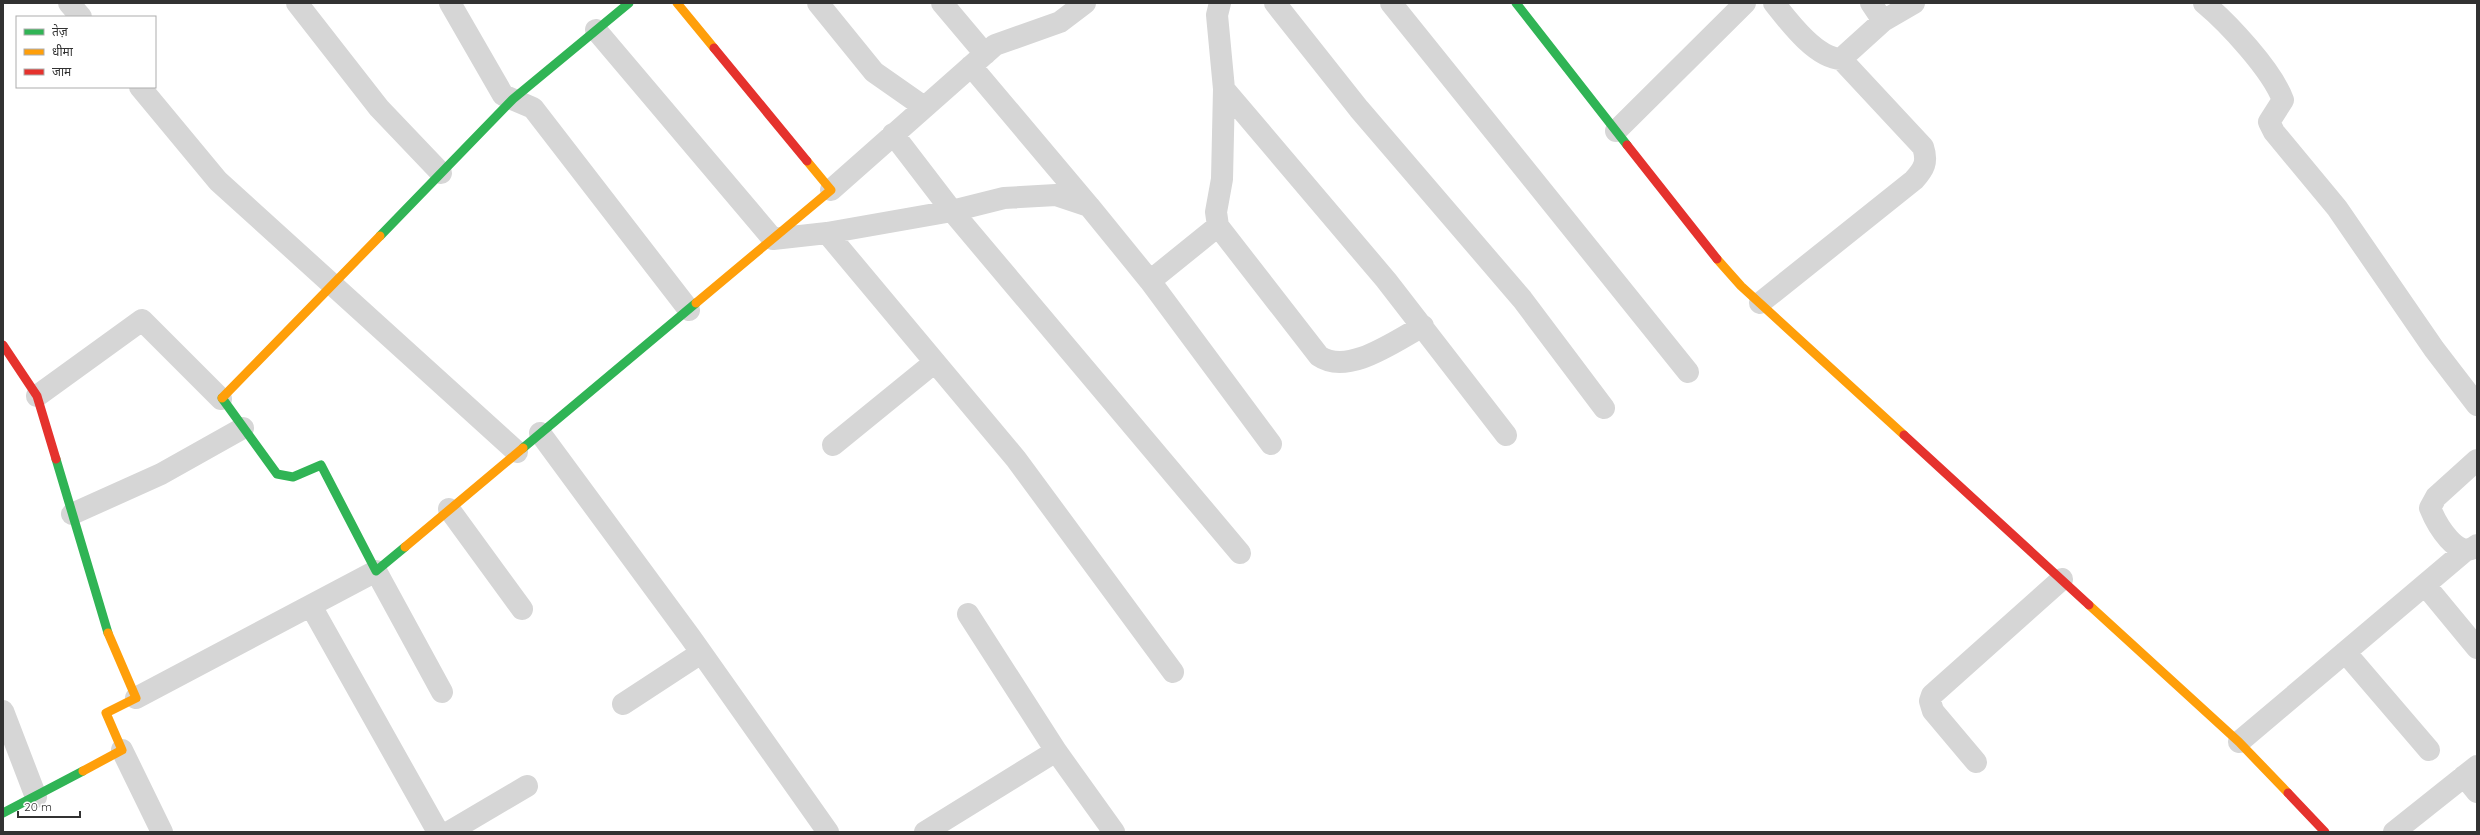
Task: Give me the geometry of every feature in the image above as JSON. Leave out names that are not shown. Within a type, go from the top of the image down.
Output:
[{"type":"street","points":[[70,3],[80,16]]},
{"type":"street","points":[[297,3],[379,108],[441,173]]},
{"type":"street","points":[[450,3],[503,95],[533,108],[689,310]]},
{"type":"street","points":[[221,399],[513,99],[629,3]]},
{"type":"street","points":[[677,3],[831,190]]},
{"type":"street","points":[[818,3],[874,72],[924,108]]},
{"type":"street","points":[[942,3],[978,60],[1089,206],[1150,281],[1271,444]]},
{"type":"street","points":[[162,832],[122,750],[106,713],[376,571],[831,190],[995,45],[1060,22],[1085,3]]},
{"type":"street","points":[[1220,3],[1218,15],[1224,90],[1222,179],[1216,212],[1218,226],[1319,356],[1327,361],[1346,363],[1360,359],[1422,326]]},
{"type":"street","points":[[1275,3],[1359,109],[1522,299],[1604,408]]},
{"type":"street","points":[[1391,3],[1688,372]]},
{"type":"street","points":[[1516,3],[1707,248],[1741,286],[2239,742],[2325,832]]},
{"type":"street","points":[[1616,131],[1746,3]]},
{"type":"street","points":[[1774,3],[1794,29],[1831,59],[1841,59],[1883,21],[1914,3]]},
{"type":"street","points":[[1871,3],[1883,21]]},
{"type":"street","points":[[2204,3],[2220,16],[2258,60],[2280,91],[2283,100],[2269,122],[2274,132],[2337,208],[2434,349],[2477,405]]},
{"type":"street","points":[[596,30],[773,239]]},
{"type":"street","points":[[1760,303],[1914,180],[1924,168],[1926,158],[1923,147],[1841,59]]},
{"type":"street","points":[[141,88],[218,181],[517,452]]},
{"type":"street","points":[[1224,90],[1386,280],[1506,435]]},
{"type":"street","points":[[893,134],[952,211],[1240,553]]},
{"type":"street","points":[[773,239],[827,233],[952,211],[1004,198],[1056,195],[1089,206]]},
{"type":"street","points":[[1150,281],[1218,226]]},
{"type":"street","points":[[827,233],[1016,459],[1173,672]]},
{"type":"street","points":[[37,396],[142,320],[221,399],[277,474],[292,477],[321,465],[376,571],[442,692]]},
{"type":"street","points":[[3,345],[37,396],[106,630],[136,698]]},
{"type":"street","points":[[833,445],[935,362]]},
{"type":"street","points":[[72,514],[161,474],[243,428]]},
{"type":"street","points":[[540,433],[701,652],[828,832]]},
{"type":"street","points":[[2471,548],[2457,547],[2436,522],[2430,508],[2436,497],[2477,460]]},
{"type":"street","points":[[449,510],[522,609]]},
{"type":"street","points":[[2239,742],[2424,585],[2471,548]]},
{"type":"street","points":[[1976,762],[1933,711],[1930,701],[1932,695],[2062,579]]},
{"type":"street","points":[[2424,585],[2477,648]]},
{"type":"street","points":[[311,606],[438,832]]},
{"type":"street","points":[[968,614],[1056,751],[1114,832]]},
{"type":"street","points":[[623,704],[701,652]]},
{"type":"street","points":[[2344,652],[2429,750]]},
{"type":"street","points":[[3,711],[36,798]]},
{"type":"street","points":[[3,813],[36,798],[122,750]]},
{"type":"street","points":[[925,832],[1056,751]]},
{"type":"street","points":[[2394,832],[2473,778]]},
{"type":"street","points":[[449,832],[527,786]]},
{"type":"traffic: fast","points":[[380,236],[513,99],[629,3]]},
{"type":"traffic: fast","points":[[1516,3],[1627,145]]},
{"type":"traffic: fast","points":[[523,448],[696,303]]},
{"type":"traffic: fast","points":[[222,398],[277,474],[293,477],[321,465],[376,571],[405,547]]},
{"type":"traffic: fast","points":[[56,459],[108,633]]},
{"type":"traffic: fast","points":[[3,813],[83,771]]},
{"type":"traffic: slow","points":[[677,3],[714,48]]},
{"type":"traffic: slow","points":[[696,303],[831,190],[807,161]]},
{"type":"traffic: slow","points":[[222,398],[380,236]]},
{"type":"traffic: slow","points":[[1717,259],[1741,286],[1904,435]]},
{"type":"traffic: slow","points":[[405,547],[523,448]]},
{"type":"traffic: slow","points":[[2089,605],[2239,742],[2288,793]]},
{"type":"traffic: slow","points":[[83,771],[122,750],[106,713],[136,698],[108,633]]},
{"type":"traffic: jam","points":[[714,48],[807,161]]},
{"type":"traffic: jam","points":[[1627,145],[1717,259]]},
{"type":"traffic: jam","points":[[3,345],[37,396],[56,459]]},
{"type":"traffic: jam","points":[[1904,435],[2089,605]]},
{"type":"traffic: jam","points":[[2288,793],[2325,832]]}]
